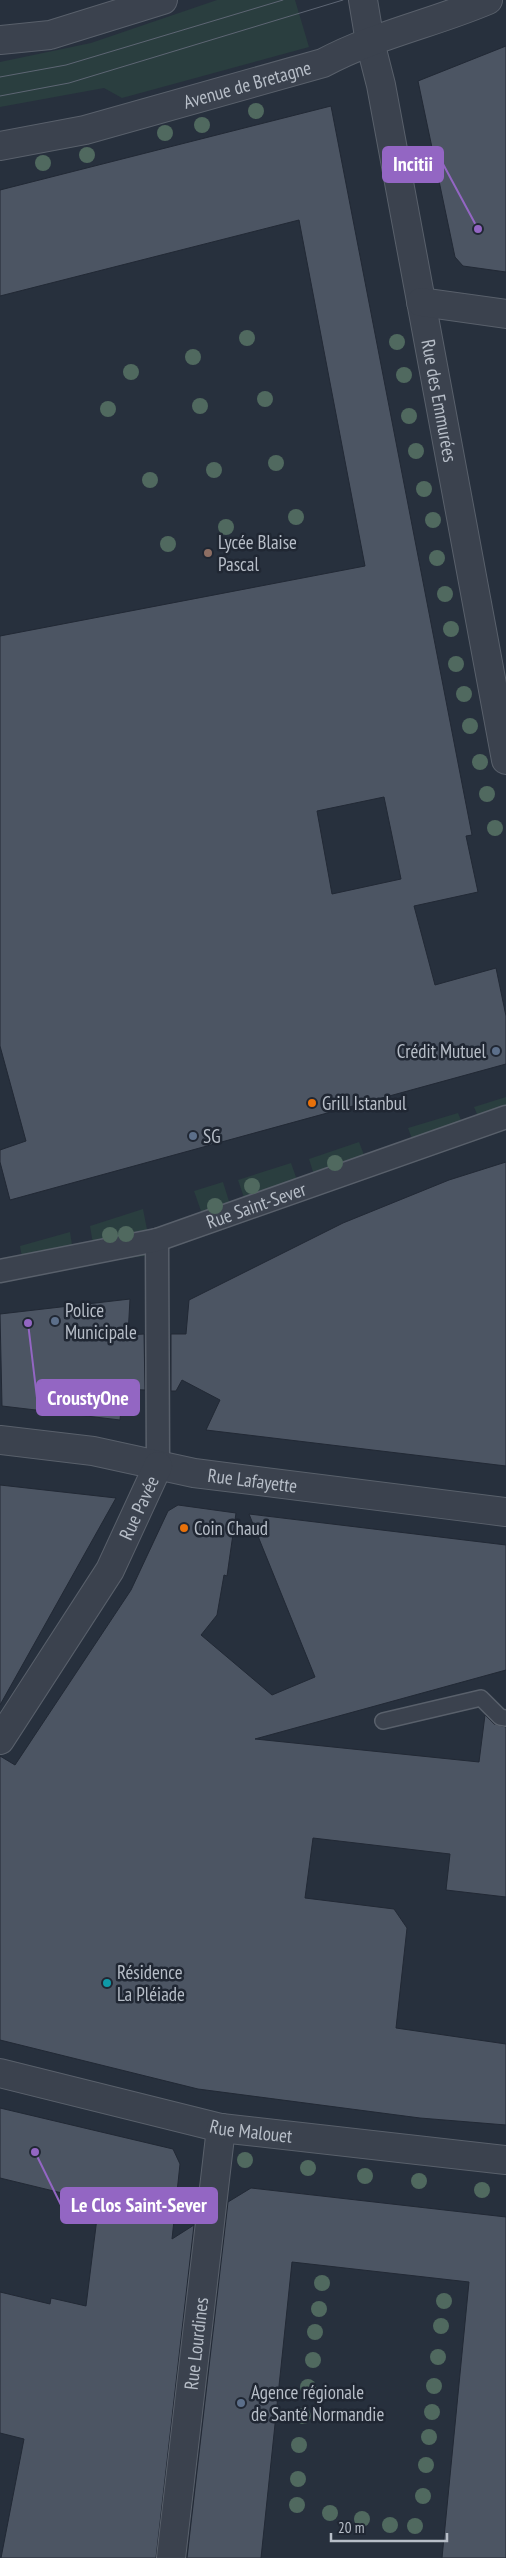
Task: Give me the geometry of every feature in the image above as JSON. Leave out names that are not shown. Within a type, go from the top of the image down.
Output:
[{"type":"street","points":[[0,40],[50,34],[163,0]]},
{"type":"street","name":"Rue des Emmurées","points":[[363,0],[422,302],[506,760]]},
{"type":"street","name":"Avenue de Bretagne","points":[[0,146],[103,125],[324,63],[370,42],[453,15],[488,0]]},
{"type":"street","points":[[422,302],[506,314]]},
{"type":"street","name":"Rue Saint-Sever","points":[[0,1270],[157,1240],[506,1117]]},
{"type":"street","name":"Rue Pavée","points":[[0,1740],[110,1570],[158,1466],[157,1240]]},
{"type":"street","name":"Rue Lafayette","points":[[0,1440],[93,1451],[194,1473],[506,1512]]},
{"type":"street","name":"Rue Malouet","points":[[0,2073],[221,2128],[506,2160]]},
{"type":"street","name":"Rue Lourdines","points":[[171,2558],[221,2128]]},
{"type":"lane","points":[[382,1721],[481,1698],[500,1717],[506,1718]]},
{"type":"green space","points":[[217,0],[295,0],[309,47],[122,98],[104,88],[0,107],[0,62],[91,43]]},
{"type":"green space","points":[[506,1097],[506,1123],[484,1131],[474,1107]]},
{"type":"green space","points":[[458,1113],[468,1137],[418,1155],[408,1128]]},
{"type":"green space","points":[[359,1142],[371,1173],[319,1191],[309,1159]]},
{"type":"green space","points":[[291,1163],[303,1197],[251,1218],[238,1180]]},
{"type":"green space","points":[[223,1182],[236,1224],[209,1234],[194,1191]]},
{"type":"green space","points":[[143,1209],[152,1255],[96,1262],[90,1226]]},
{"type":"green space","points":[[70,1232],[75,1264],[24,1269],[20,1246]]},
{"type":"building","points":[[506,46],[506,272],[463,266],[455,257],[418,81]]},
{"type":"building","name":"Lycée Blaise Pascal","points":[[331,106],[472,835],[466,836],[478,892],[414,906],[435,985],[496,968],[506,1016],[506,1064],[10,1200],[0,1162],[0,1150],[26,1141],[0,1046],[0,636],[365,566],[299,220],[0,296],[0,190]],"holes":[[[384,797],[401,879],[332,894],[317,811]]]},
{"type":"building","points":[[506,1162],[506,1466],[206,1430],[220,1400],[182,1380],[176,1391],[171,1391],[171,1334],[186,1334],[189,1300],[343,1223],[449,1180]]},
{"type":"building","points":[[130,1299],[128,1335],[144,1334],[145,1390],[123,1389],[120,1420],[2,1406],[0,1314]]},
{"type":"building","points":[[0,1485],[116,1498],[0,1705]]},
{"type":"building","points":[[178,1505],[236,1513],[227,1576],[224,1575],[217,1615],[201,1635],[272,1695],[315,1677],[249,1514],[506,1545],[506,1670],[255,1739],[479,1762],[485,1715],[494,1724],[506,1727],[506,1897],[446,1890],[450,1854],[313,1838],[305,1898],[394,1909],[407,1928],[396,2028],[506,2044],[506,2125],[420,2118],[198,2089],[0,2040],[0,1756],[15,1765],[131,1590],[168,1511]]},
{"type":"building","points":[[0,2108],[173,2149],[180,2164],[172,2239],[194,2225],[156,2558],[1,2558],[24,2439],[0,2433],[0,2292],[50,2304],[51,2298],[86,2306],[99,2202],[0,2178]]},
{"type":"building","name":"Agence régionale de Santé Normandie","points":[[251,2188],[506,2217],[506,2558],[442,2558],[469,2282],[292,2262],[261,2558],[187,2558],[228,2202]]},
{"type":"tram line","points":[[0,77],[66,65],[283,0]]},
{"type":"tram line","points":[[0,96],[69,83],[343,0]]},
{"type":"place","name":"Incitii","points":[[478,229]]},
{"type":"place","name":"Lycée Blaise Pascal","points":[[208,553]]},
{"type":"place","name":"Crédit Mutuel","points":[[496,1051]]},
{"type":"place","name":"Grill Istanbul","points":[[312,1103]]},
{"type":"place","name":"SG","points":[[193,1136]]},
{"type":"place","name":"Police Municipale","points":[[55,1321]]},
{"type":"place","name":"CroustyOne","points":[[28,1323]]},
{"type":"place","name":"Coin Chaud","points":[[184,1528]]},
{"type":"place","name":"Résidence La Pléiade","points":[[107,1983]]},
{"type":"place","name":"Le Clos Saint-Sever","points":[[35,2152]]},
{"type":"place","name":"Agence régionale de Santé Normandie","points":[[241,2403]]}]
